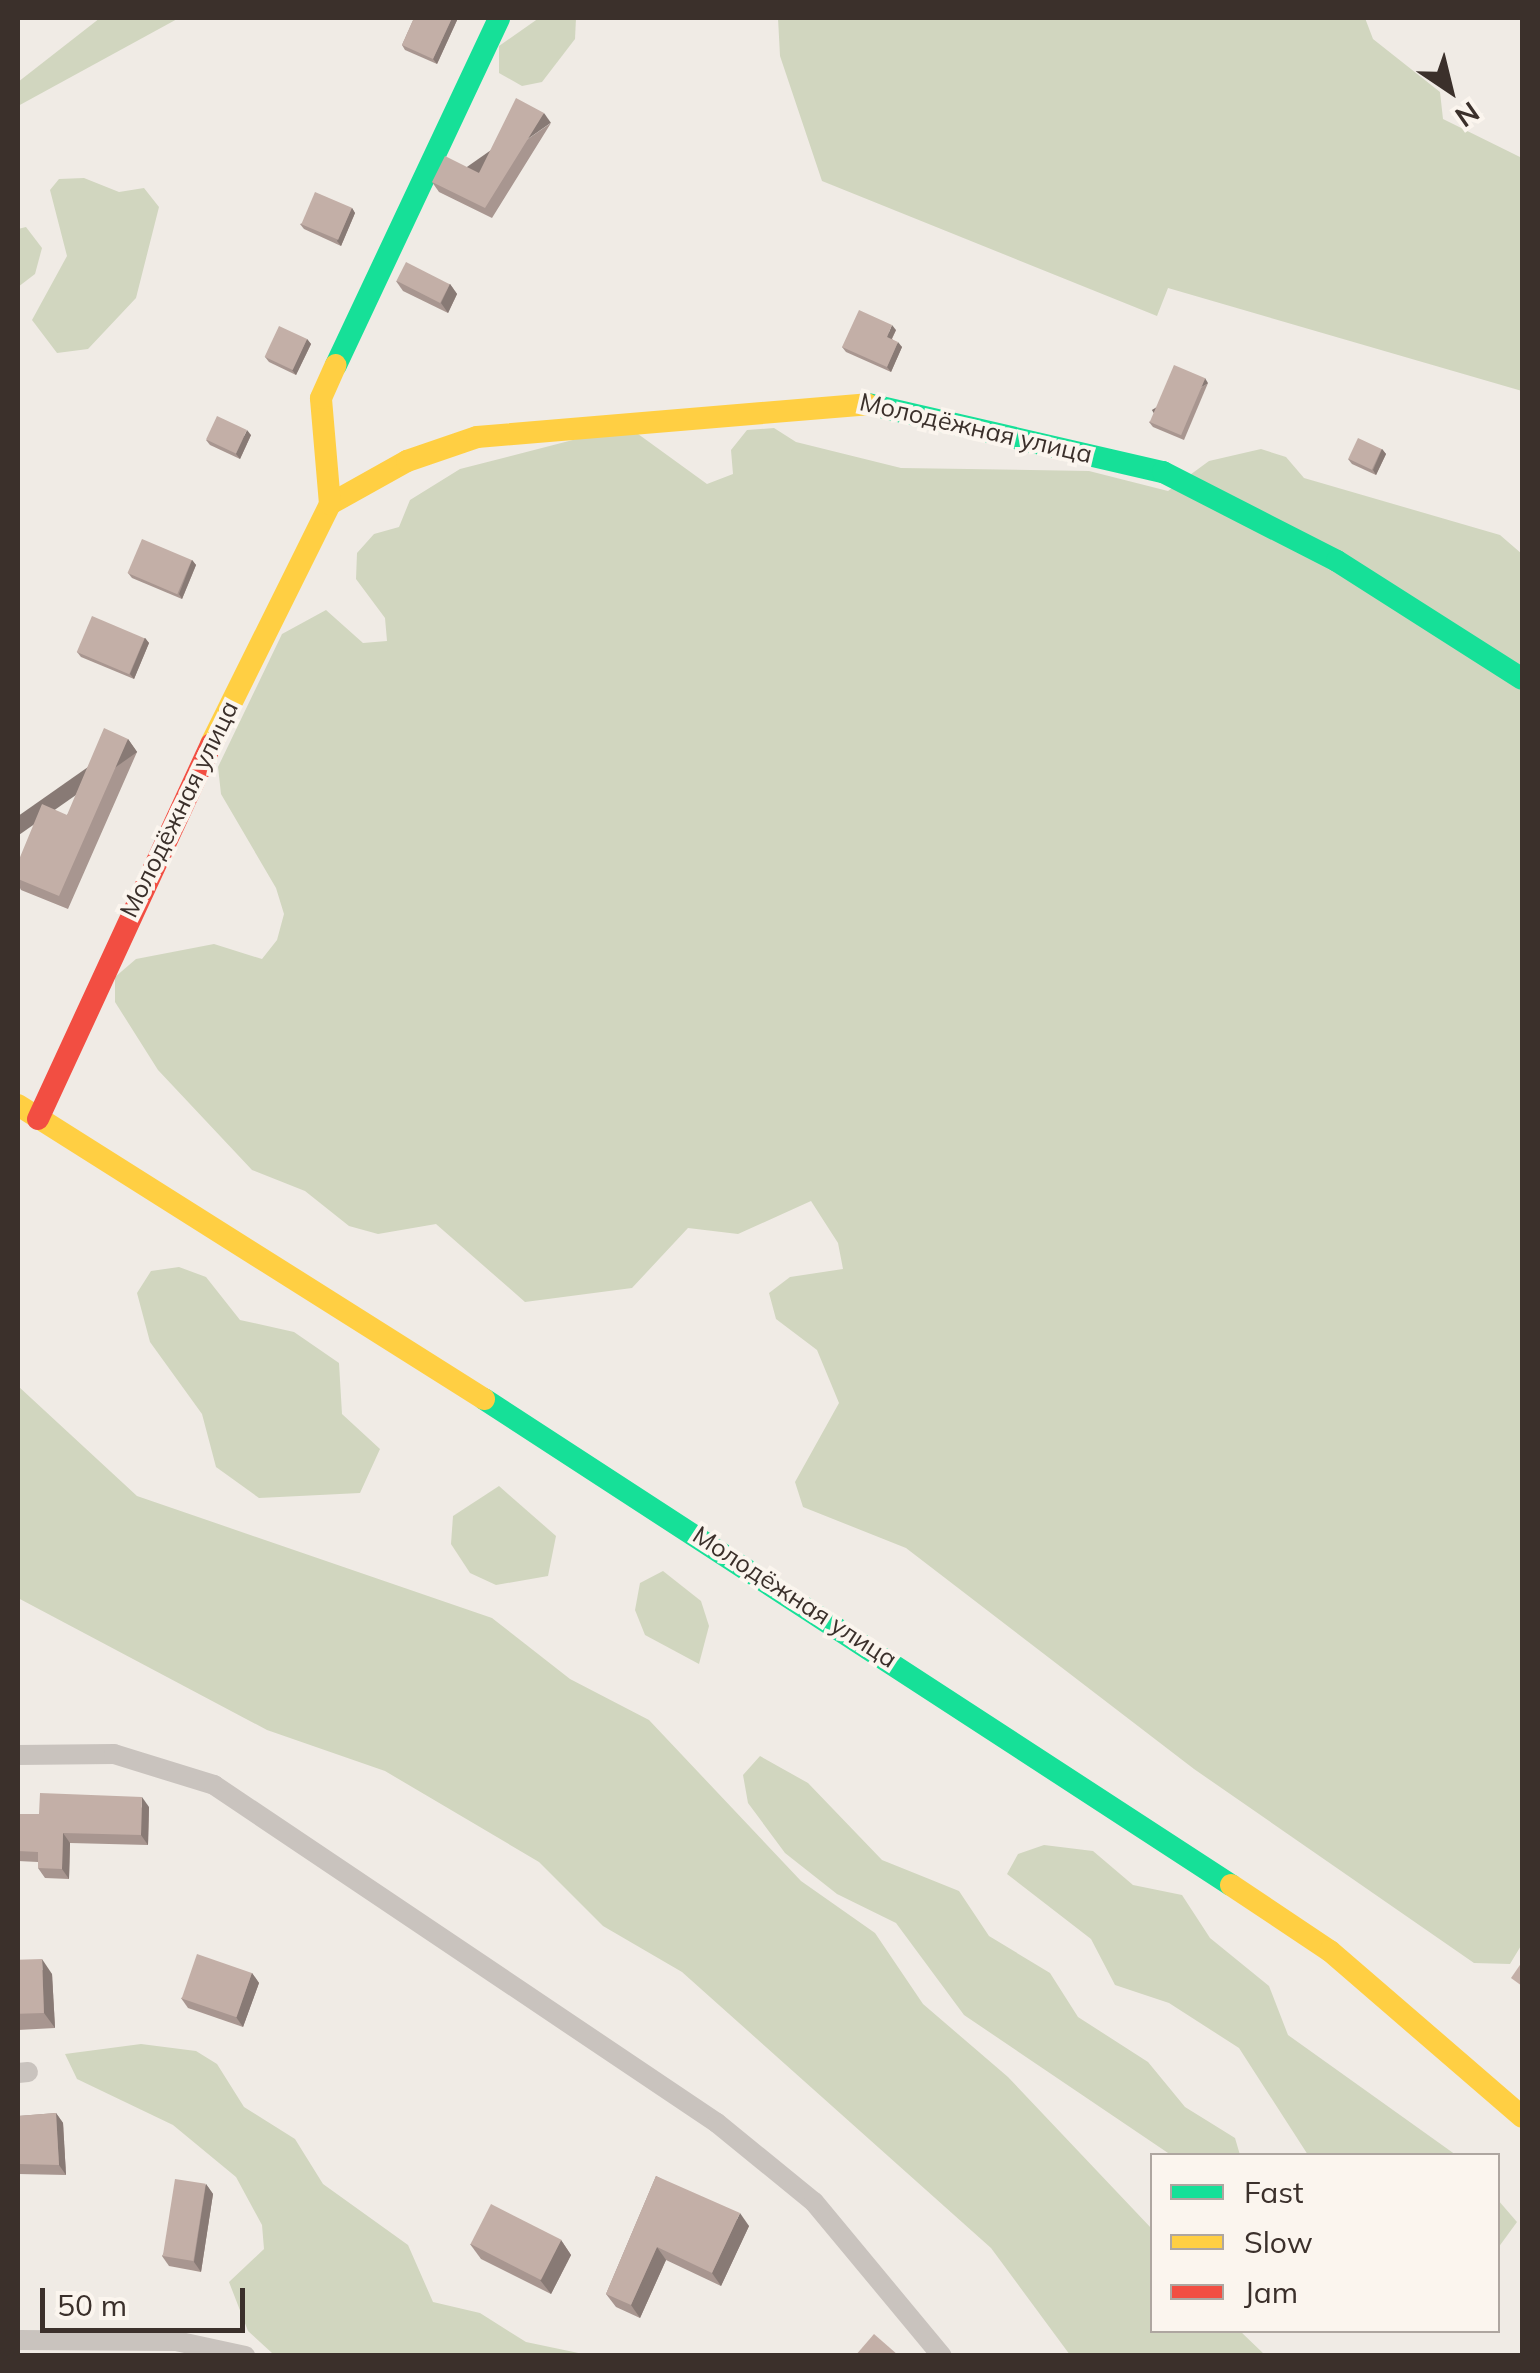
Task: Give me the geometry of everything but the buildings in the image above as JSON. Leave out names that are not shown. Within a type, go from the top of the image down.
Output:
[{"type":"street","points":[[330,504],[321,398],[499,18]]},
{"type":"street","name":"Молодёжная улица","points":[[38,1119],[121,928],[330,504],[407,461],[477,437],[848,399],[1163,472],[1337,561],[1522,679]]},
{"type":"street","name":"Молодёжная улица","points":[[18,1106],[684,1524],[1330,1951],[1522,2118]]},
{"type":"street","points":[[18,1755],[114,1754],[214,1786],[717,2124],[814,2202],[942,2356]]},
{"type":"street","points":[[18,2340],[176,2341],[246,2356]]},
{"type":"green space","points":[[100,18],[179,18],[18,106],[18,82]]},
{"type":"green space","points":[[539,18],[576,18],[575,39],[542,82],[522,86],[499,73],[499,46]]},
{"type":"green space","points":[[778,18],[1365,18],[1373,39],[1440,92],[1443,119],[1522,158],[1522,391],[1168,288],[1157,316],[822,181],[780,56]]},
{"type":"green space","points":[[84,178],[119,192],[144,188],[159,207],[136,298],[88,349],[57,353],[32,320],[67,256],[50,190],[59,179]]},
{"type":"green space","points":[[26,227],[42,248],[35,274],[18,287],[18,229]]},
{"type":"green space","points":[[627,426],[707,484],[733,474],[731,450],[747,430],[774,428],[796,442],[901,468],[1089,471],[1168,491],[1209,461],[1261,449],[1286,457],[1304,478],[1500,535],[1522,554],[1522,1944],[1510,1964],[1474,1963],[1194,1769],[906,1548],[803,1507],[795,1482],[839,1403],[817,1350],[776,1319],[769,1293],[790,1277],[843,1269],[838,1243],[811,1201],[738,1234],[688,1228],[632,1288],[525,1302],[436,1224],[378,1234],[349,1226],[305,1191],[252,1170],[158,1070],[115,1002],[115,977],[136,959],[214,944],[262,959],[277,940],[284,914],[276,888],[221,794],[218,767],[282,634],[326,610],[363,643],[387,641],[385,618],[356,579],[357,553],[374,534],[399,527],[410,500],[460,469]]},
{"type":"green space","points":[[179,1267],[206,1277],[240,1320],[294,1332],[339,1363],[342,1414],[380,1449],[360,1493],[259,1498],[216,1467],[202,1414],[150,1342],[137,1293],[151,1271]]},
{"type":"green space","points":[[18,1386],[137,1496],[492,1618],[570,1679],[649,1720],[801,1881],[875,1933],[923,2004],[1008,2077],[1150,2227],[1150,2333],[1242,2333],[1265,2355],[1070,2355],[991,2248],[682,1972],[603,1926],[539,1862],[385,1771],[267,1730],[18,1598]]},
{"type":"green space","points":[[499,1486],[556,1536],[548,1576],[496,1585],[470,1573],[451,1544],[453,1516]]},
{"type":"green space","points":[[663,1571],[701,1601],[709,1626],[699,1664],[645,1635],[635,1610],[640,1583]]},
{"type":"green space","points":[[760,1756],[808,1783],[882,1860],[959,1891],[989,1936],[1050,1973],[1078,2017],[1148,2062],[1185,2107],[1235,2138],[1239,2153],[1168,2153],[964,2015],[896,1923],[837,1894],[785,1853],[748,1803],[743,1775]]},
{"type":"green space","points":[[1044,1845],[1093,1851],[1133,1885],[1182,1895],[1210,1938],[1269,1986],[1288,2035],[1453,2153],[1307,2153],[1239,2048],[1169,2003],[1115,1985],[1091,1939],[1007,1874],[1018,1854]]},
{"type":"green space","points":[[141,2044],[196,2051],[217,2064],[244,2107],[295,2139],[323,2184],[408,2245],[433,2302],[480,2313],[526,2342],[588,2355],[272,2353],[248,2331],[229,2282],[264,2249],[262,2225],[236,2177],[173,2125],[77,2079],[65,2054]]},
{"type":"green space","points":[[1500,2202],[1517,2222],[1500,2245]]},
{"type":"traffic: fast","points":[[336,365],[499,18]]},
{"type":"traffic: fast","points":[[868,404],[1163,472],[1337,561],[1522,679]]},
{"type":"traffic: fast","points":[[484,1399],[1231,1885]]},
{"type":"traffic: slow","points":[[211,744],[330,504],[321,398],[336,365]]},
{"type":"traffic: slow","points":[[330,504],[407,461],[477,437],[868,404]]},
{"type":"traffic: slow","points":[[18,1105],[484,1399]]},
{"type":"traffic: slow","points":[[1231,1885],[1330,1951],[1522,2117]]},
{"type":"traffic: jam","points":[[38,1119],[211,744]]}]
